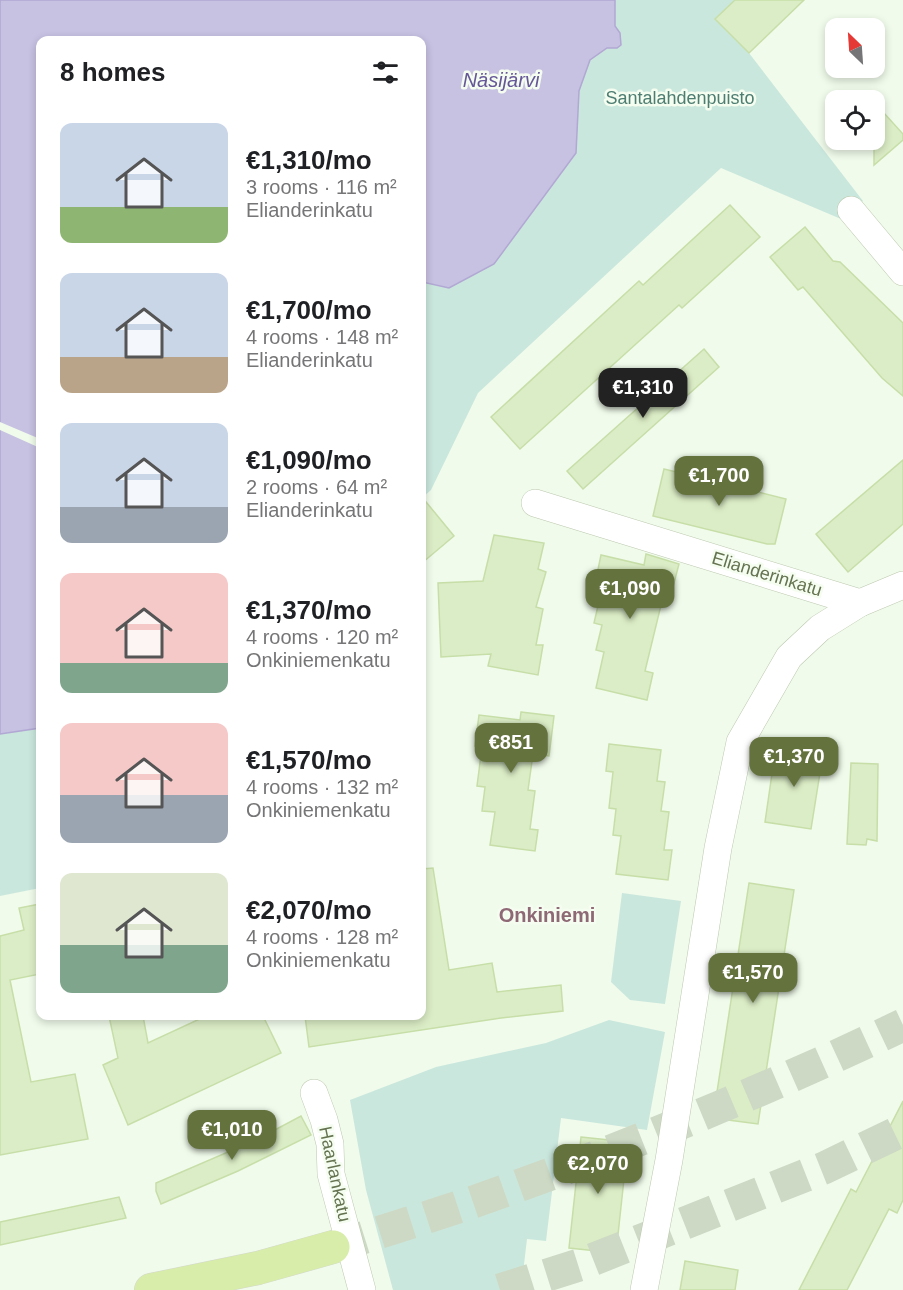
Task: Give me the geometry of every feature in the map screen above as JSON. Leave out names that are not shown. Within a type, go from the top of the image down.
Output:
[{"type":"highway","points":[[151,1290],[258,1268],[333,1247]]},
{"type":"street","points":[[851,210],[903,272]]},
{"type":"street","name":"Elianderinkatu","points":[[535,503],[860,603]]},
{"type":"street","points":[[644,1290],[669,1160],[718,848],[740,742],[789,657],[820,628],[860,603],[903,585]]},
{"type":"street","name":"Haarlankatu","points":[[314,1093],[330,1144],[332,1174],[362,1290]]},
{"type":"green space","name":"Santalahdenpuisto","points":[[615,0],[735,0],[715,19],[749,53],[863,201],[841,219],[721,168],[478,393],[431,490],[426,494],[426,283],[449,288],[576,153],[579,91],[590,60],[607,48],[617,48],[620,33],[615,26]]},
{"type":"green space","points":[[36,729],[36,889],[0,896],[0,734]]},
{"type":"green space","points":[[622,893],[681,901],[665,1004],[630,1000],[611,982]]},
{"type":"green space","points":[[609,1020],[665,1032],[647,1130],[561,1118],[546,1241],[527,1239],[521,1290],[393,1290],[366,1190],[350,1100],[436,1067],[546,1043]]},
{"type":"water","name":"Näsijärvi","points":[[0,0],[615,0],[615,26],[620,33],[621,45],[617,48],[607,48],[590,60],[579,91],[576,153],[494,264],[449,288],[426,283],[426,36],[36,36],[36,729],[0,734]]},
{"type":"pier","points":[[0,422],[36,437],[36,446],[0,430]]},
{"type":"building","points":[[735,0],[804,0],[749,53],[715,19]]},
{"type":"building","points":[[885,114],[903,134],[903,140],[874,165],[874,150],[885,150]]},
{"type":"building","points":[[730,205],[760,237],[682,308],[679,305],[520,449],[491,417],[639,281],[643,285]]},
{"type":"building","points":[[805,227],[833,261],[840,262],[903,323],[903,396],[882,378],[803,287],[798,290],[770,257]]},
{"type":"building","points":[[704,349],[719,367],[583,489],[567,471]]},
{"type":"building","points":[[903,460],[903,524],[848,572],[816,534]]},
{"type":"building","points":[[664,469],[786,499],[775,544],[653,516]]},
{"type":"building","points":[[426,502],[454,536],[426,560]]},
{"type":"building","points":[[494,535],[544,543],[538,569],[546,572],[536,607],[543,609],[536,645],[543,645],[538,675],[488,666],[491,654],[441,657],[438,583],[483,581]]},
{"type":"building","points":[[646,554],[679,564],[669,602],[662,601],[645,671],[653,673],[647,700],[596,688],[604,652],[596,650],[602,625],[594,623],[604,580],[596,579],[601,555],[644,565]]},
{"type":"building","points":[[521,712],[554,716],[549,756],[533,754],[528,790],[535,791],[530,829],[538,830],[535,851],[490,845],[495,812],[482,811],[485,787],[477,786],[482,747],[475,746],[479,715],[520,720]]},
{"type":"building","points":[[609,744],[661,750],[657,781],[665,782],[661,811],[669,812],[664,850],[672,850],[668,880],[616,874],[621,836],[613,835],[616,809],[609,808],[613,772],[606,771]]},
{"type":"building","points":[[776,746],[823,754],[811,829],[765,822]]},
{"type":"building","points":[[851,763],[878,764],[877,841],[867,839],[866,845],[847,844]]},
{"type":"building","points":[[433,868],[449,970],[492,963],[497,992],[561,985],[563,1011],[309,1047],[306,1020],[426,1020],[426,869]]},
{"type":"building","points":[[749,883],[794,890],[758,1124],[713,1118]]},
{"type":"building","points":[[36,905],[36,975],[10,980],[31,1082],[75,1074],[88,1139],[0,1155],[0,936],[24,930],[19,908]]},
{"type":"building","points":[[110,1020],[144,1020],[148,1043],[197,1020],[265,1020],[281,1053],[128,1125],[103,1065],[118,1058]]},
{"type":"building","points":[[903,1101],[903,1200],[897,1213],[889,1209],[847,1290],[799,1290],[851,1189],[856,1192]]},
{"type":"building","points":[[301,1116],[311,1135],[238,1171],[161,1204],[156,1191],[156,1183],[256,1140]]},
{"type":"building","points":[[581,1137],[628,1142],[616,1253],[569,1248]]},
{"type":"building","points":[[119,1197],[126,1218],[0,1245],[0,1222]]},
{"type":"building","points":[[685,1261],[738,1270],[735,1290],[680,1290]]},
{"type":"tunnel","points":[[333,1247],[476,1201],[638,1140],[745,1096],[903,1025]]},
{"type":"tunnel","points":[[500,1290],[579,1265],[824,1168],[903,1130]]},
{"type":"district","name":"Onkiniemi","points":[[547,915]]}]
